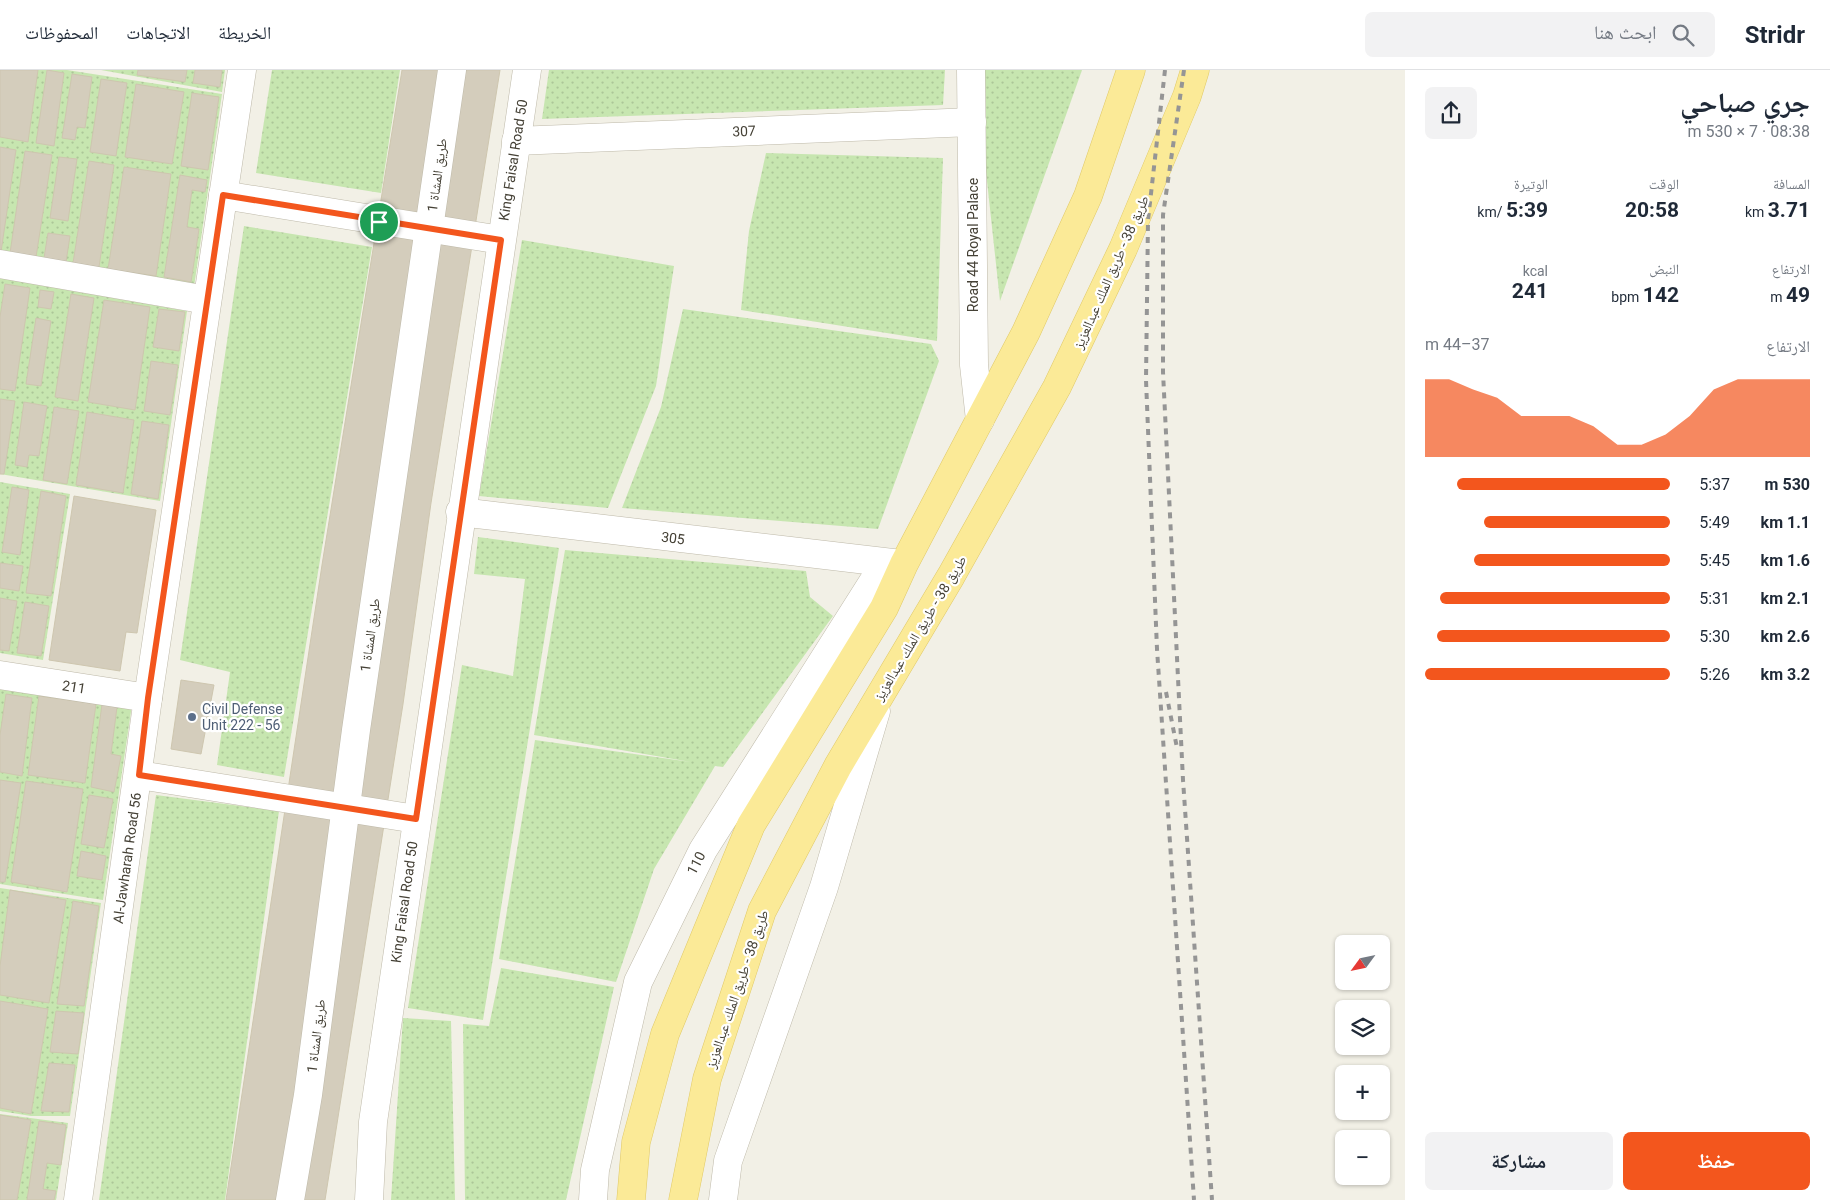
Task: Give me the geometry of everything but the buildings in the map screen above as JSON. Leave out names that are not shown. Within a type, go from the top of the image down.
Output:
[{"type":"main road","points":[[630,1200],[636,1142],[665,1034],[751,824],[884,608],[895,563],[980,420],[1026,332],[1088,196],[1131,70]]},
{"type":"main road","name":"طريق 38 - طريق الملك عبدالعزيز","points":[[684,1200],[707,1078],[762,911],[838,766],[956,568],[1058,388],[1123,249],[1187,96],[1195,70]]},
{"type":"street","name":"Al-Jawharah Road 56","points":[[78,1200],[139,775],[148,698],[242,70]]},
{"type":"street","name":"طريق المشاة 1","points":[[290,1200],[308,1095],[346,808],[452,70]]},
{"type":"street","name":"King Faisal Road 50","points":[[369,1200],[373,1122],[460,512],[526,70]]},
{"type":"street","name":"Road 44 Royal Palace","points":[[971,70],[974,365],[980,420]]},
{"type":"street","name":"307","points":[[516,141],[972,122]]},
{"type":"street","points":[[223,195],[429,230],[501,240]]},
{"type":"street","points":[[0,264],[207,300]]},
{"type":"street","name":"305","points":[[460,512],[895,563]]},
{"type":"street","name":"110","points":[[593,1200],[595,1170],[638,982],[703,850],[895,563]]},
{"type":"street","name":"211","points":[[0,675],[148,698]]},
{"type":"street","points":[[723,1200],[728,1161],[824,888],[882,693]]},
{"type":"street","points":[[139,775],[416,819]]},
{"type":"green space","points":[[0,70],[67,70],[222,94],[194,287],[0,254]]},
{"type":"green space","points":[[101,70],[225,70],[222,92]]},
{"type":"green space","points":[[272,70],[400,70],[381,193],[256,173]]},
{"type":"green space","points":[[549,70],[945,70],[943,105],[542,119]]},
{"type":"green space","points":[[983,70],[1082,70],[1000,301],[982,135]]},
{"type":"green space","points":[[766,153],[943,158],[937,341],[741,310],[749,231]]},
{"type":"green space","points":[[244,226],[372,247],[284,777],[217,765],[230,672],[180,660]]},
{"type":"green space","points":[[522,240],[674,266],[656,386],[608,508],[479,496]]},
{"type":"green space","points":[[0,278],[187,311],[160,501],[0,474]]},
{"type":"green space","points":[[683,309],[931,344],[939,361],[878,529],[622,508],[661,407]]},
{"type":"green space","points":[[0,482],[70,494],[43,660],[0,653]]},
{"type":"green space","points":[[478,537],[559,548],[483,1020],[408,1008],[462,665],[513,676],[525,579],[474,574]]},
{"type":"green space","points":[[565,550],[806,571],[810,597],[833,616],[723,767],[715,766],[654,869],[616,982],[499,959],[535,740],[691,762],[534,735]]},
{"type":"green space","points":[[0,685],[132,705],[103,900],[0,884]]},
{"type":"green space","points":[[156,795],[279,811],[225,1200],[99,1200]]},
{"type":"green space","points":[[0,888],[101,903],[70,1116],[31,1116],[0,1111]]},
{"type":"green space","points":[[501,968],[614,987],[566,1200],[465,1200],[463,1024],[489,1026]]},
{"type":"green space","points":[[403,1018],[451,1021],[455,1200],[391,1200]]},
{"type":"green space","points":[[0,1114],[68,1123],[56,1200],[0,1200]]},
{"type":"railway","points":[[1165,70],[1148,220],[1146,380],[1157,649],[1194,1200]]},
{"type":"railway","points":[[1184,70],[1163,215],[1163,372],[1183,780],[1212,1200]]},
{"type":"railway","points":[[1166,692],[1177,748]]},
{"type":"place","name":"Civil Defense Unit 222 - 56","points":[[192,717]]},
{"type":"route","points":[[223,195],[379,222],[501,240],[416,819],[139,775],[148,698],[223,195]]}]
